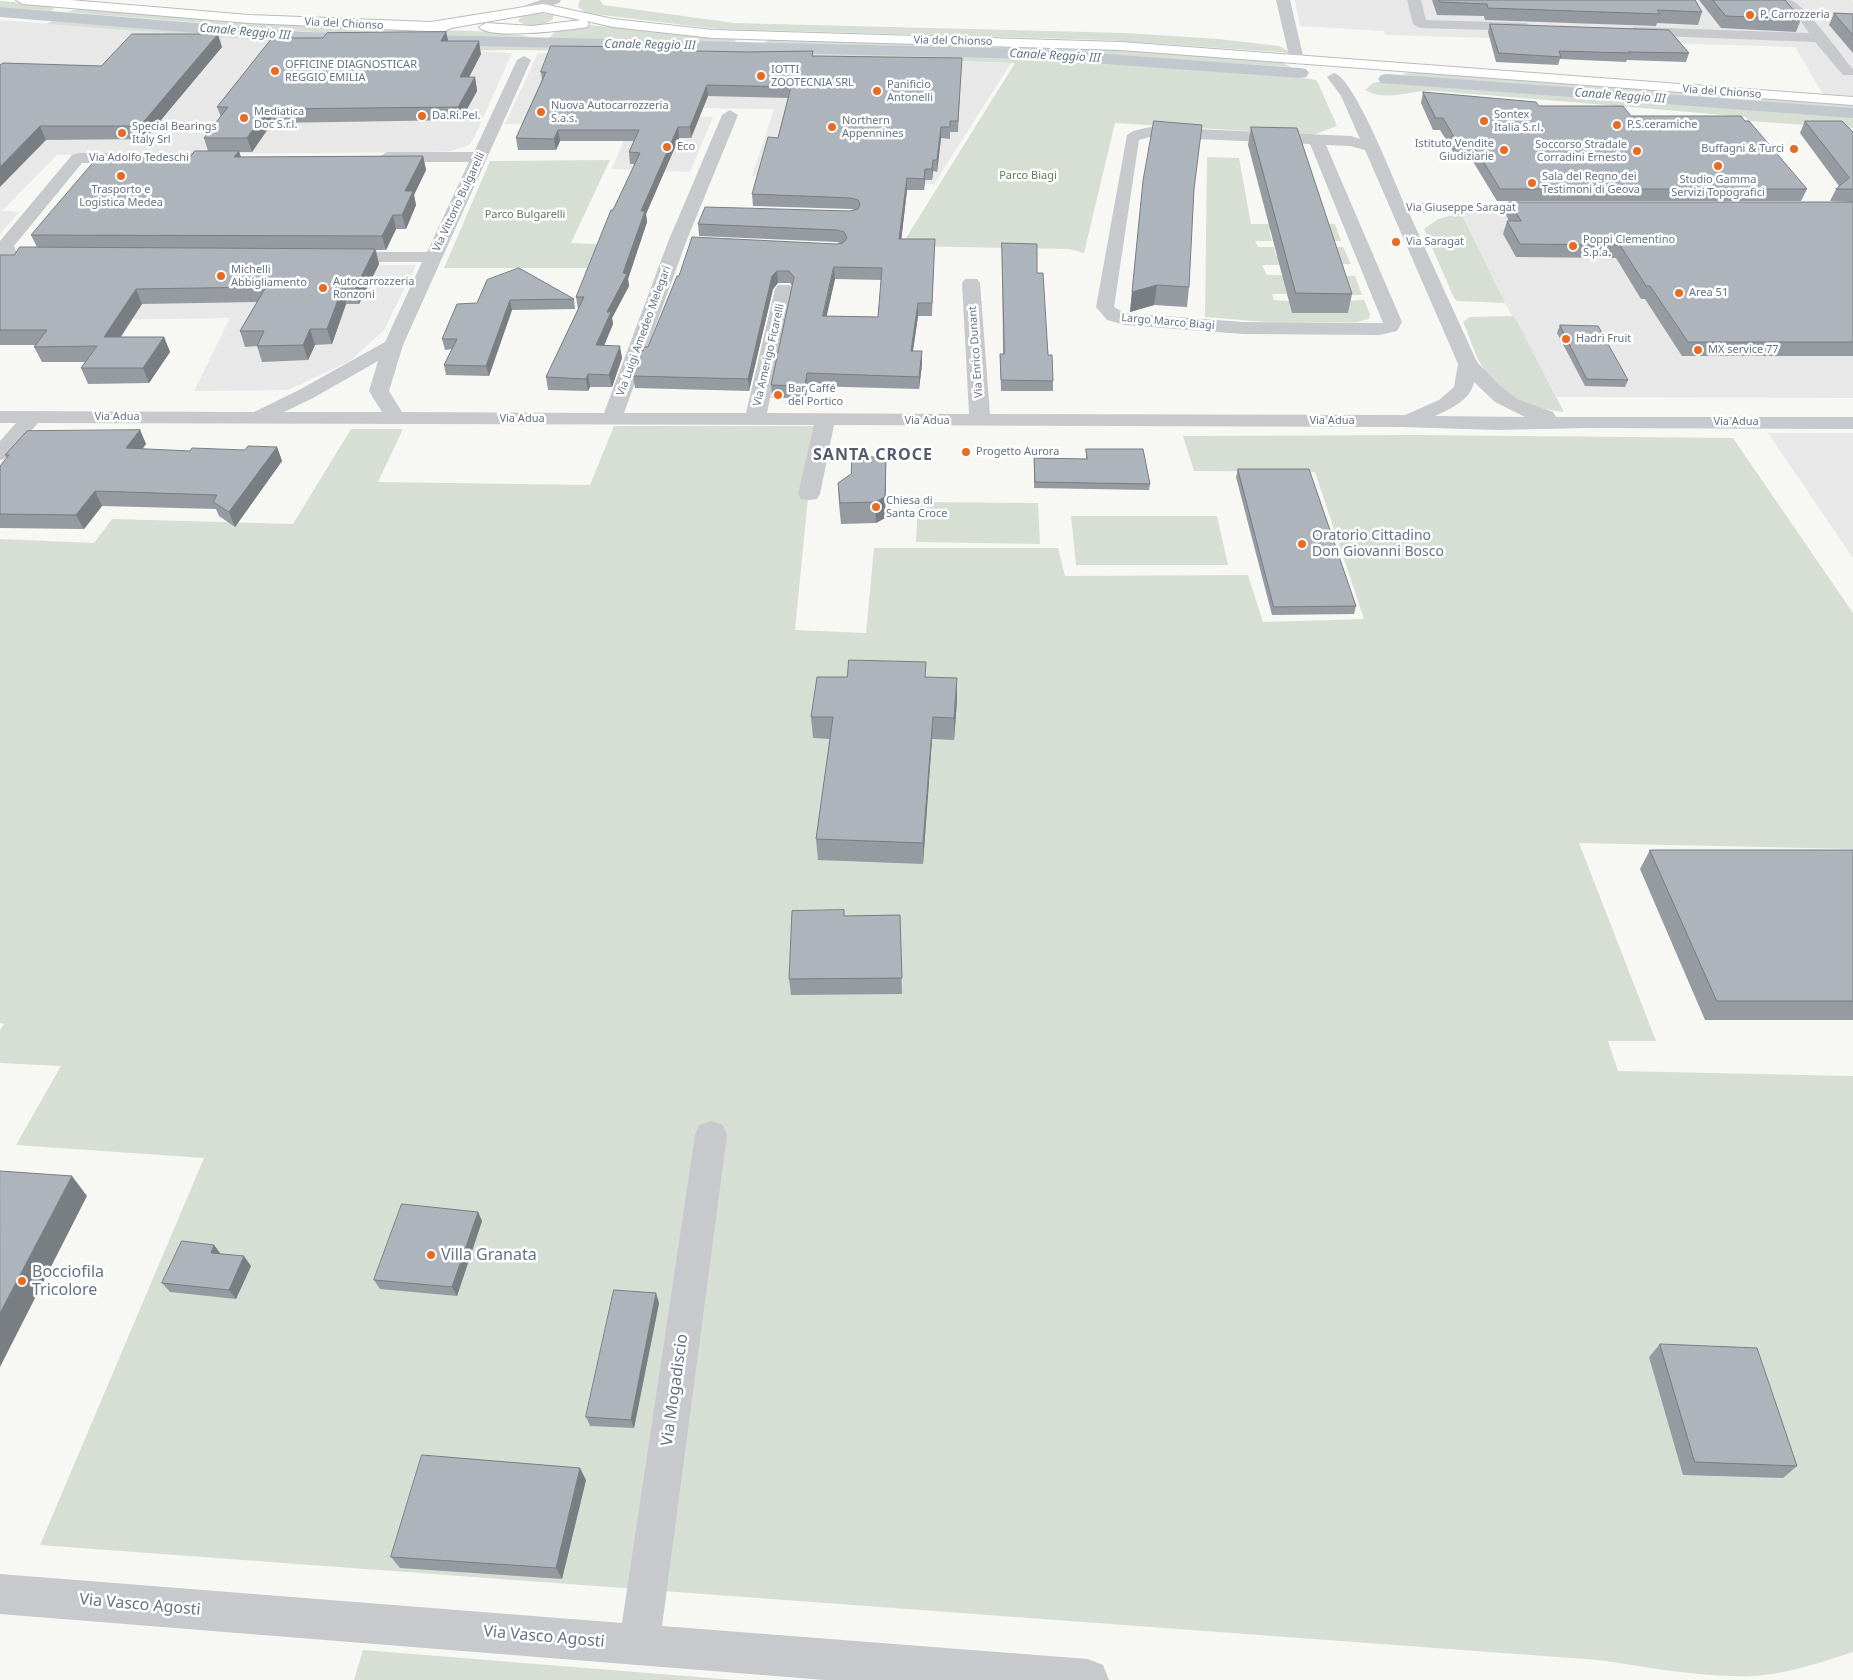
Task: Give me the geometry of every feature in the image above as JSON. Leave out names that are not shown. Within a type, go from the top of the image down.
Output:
[{"type":"main road","name":"Via del Chionso","points":[[23,0],[249,19],[427,27],[509,21],[532,30],[573,24],[613,23],[713,34],[1071,44],[1295,59],[1331,70],[1362,75],[1412,68],[1853,101]]},
{"type":"main road","name":"Via del Chionso","points":[[509,21],[528,9],[543,8],[559,9],[613,23]]},
{"type":"main road","points":[[549,28],[564,20],[559,9]]},
{"type":"street","points":[[559,9],[567,0]]},
{"type":"street","points":[[1283,0],[1295,59]]},
{"type":"street","points":[[1414,0],[1420,24],[1538,28]]},
{"type":"street","points":[[1781,0],[1805,18],[1819,38],[1851,74]]},
{"type":"street","points":[[1805,18],[1824,18]]},
{"type":"street","points":[[1705,20],[1714,34]]},
{"type":"street","points":[[1616,30],[1819,38]]},
{"type":"street","name":"Via Vittorio Bulgarelli","points":[[379,391],[394,345],[524,60]]},
{"type":"street","name":"Via Giuseppe Saragat","points":[[1331,70],[1348,95],[1468,364],[1490,390],[1503,399],[1538,415],[1587,422]]},
{"type":"street","points":[[1348,95],[1362,75]]},
{"type":"street","name":"Via Luigi Amedeo Melegari","points":[[612,419],[677,242],[730,115]]},
{"type":"street","name":"Largo Marco Biagi","points":[[1316,140],[1344,129],[1357,116]]},
{"type":"street","name":"Largo Marco Biagi","points":[[1316,140],[1393,322],[1390,327],[1379,329],[1243,328],[1125,319],[1118,318],[1107,311],[1105,307],[1128,152],[1134,136],[1150,132],[1351,141],[1370,147]]},
{"type":"street","points":[[371,157],[480,156]]},
{"type":"street","name":"Via Adolfo Tedeschi","points":[[58,256],[9,256],[5,246],[78,158],[245,158]]},
{"type":"street","name":"Via Giuseppe Saragat","points":[[1398,208],[1564,208]]},
{"type":"street","points":[[690,211],[709,212]]},
{"type":"street","points":[[677,242],[697,243]]},
{"type":"street","points":[[325,257],[434,257]]},
{"type":"street","name":"Via Enrico Dunant","points":[[971,283],[980,421]]},
{"type":"street","name":"Via Amerigo Ficarelli","points":[[755,420],[784,290]]},
{"type":"street","points":[[253,418],[318,388],[394,345]]},
{"type":"street","points":[[1402,421],[1425,415],[1446,404],[1463,389],[1468,364]]},
{"type":"street","points":[[318,388],[332,418],[379,391],[396,418]]},
{"type":"street","points":[[1497,424],[1505,417],[1506,410],[1503,399]]},
{"type":"street","points":[[1446,404],[1449,413],[1463,423]]},
{"type":"street","name":"Via Adua","points":[[0,417],[1402,421],[1497,424],[1587,422],[1853,423]]},
{"type":"street","points":[[0,454],[33,417]]},
{"type":"street","points":[[809,494],[825,420]]},
{"type":"street","name":"Via Mogadiscio","points":[[639,1645],[711,1135]]},
{"type":"street","name":"Via Vasco Agosti","points":[[0,1594],[1088,1680]]},
{"type":"shaded area","points":[[1295,0],[1851,0],[1853,2],[1853,96],[1823,94],[1795,47],[1386,35],[1384,31],[1300,26]]},
{"type":"shaded area","points":[[0,20],[312,44],[512,53],[474,138],[469,145],[451,151],[430,152],[57,155],[2,211],[19,212],[0,234]]},
{"type":"shaded area","points":[[538,53],[1011,63],[934,184],[752,176],[774,109],[697,108],[693,116],[713,117],[690,172],[612,169],[631,123],[505,124]]},
{"type":"shaded area","points":[[1853,212],[1853,398],[1557,397],[1505,303],[1461,213]]},
{"type":"shaded area","points":[[0,256],[29,268],[416,265],[384,330],[350,361],[288,390],[194,391],[230,318],[25,321]]},
{"type":"shaded area","points":[[1768,433],[1853,433],[1853,558]]},
{"type":"green space","points":[[580,0],[600,0],[603,5],[734,23],[1126,33],[1218,39],[1279,46],[1288,51],[1288,53],[1105,40],[717,29],[586,13],[578,7]]},
{"type":"green space","points":[[0,1],[51,5],[54,9],[51,11],[0,7]]},
{"type":"green space","points":[[84,8],[323,26],[498,32],[532,37],[326,33],[66,12]]},
{"type":"green space","points":[[539,13],[553,15],[553,19],[536,25],[526,25],[518,21],[523,15]]},
{"type":"green space","points":[[54,20],[344,41],[730,50],[723,53],[519,50],[423,51],[47,24]]},
{"type":"green space","points":[[589,25],[732,38],[736,41],[735,43],[548,39],[556,31]]},
{"type":"green space","points":[[770,39],[1105,48],[1279,61],[1291,67],[1054,52],[762,44]]},
{"type":"green space","name":"Parco Biagi","points":[[757,52],[1073,59],[1292,76],[1316,80],[1337,126],[1313,135],[1115,123],[1084,253],[1069,249],[901,246],[1015,63],[760,55]]},
{"type":"green space","points":[[1414,71],[1853,103],[1853,110],[1414,77],[1402,74]]},
{"type":"green space","points":[[1384,81],[1853,117],[1853,128],[1748,121],[1746,117],[1552,100],[1435,91],[1391,96],[1374,94],[1365,90],[1373,83]]},
{"type":"green space","points":[[1207,157],[1239,158],[1251,224],[1335,224],[1341,241],[1324,241],[1320,231],[1269,230],[1272,241],[1255,241],[1258,247],[1274,247],[1276,256],[1329,257],[1326,247],[1343,247],[1351,264],[1262,265],[1267,275],[1355,276],[1362,295],[1342,295],[1339,284],[1285,284],[1287,294],[1272,294],[1274,300],[1289,301],[1293,313],[1348,313],[1344,301],[1364,300],[1370,314],[1369,319],[1357,322],[1266,322],[1205,317]]},
{"type":"green space","name":"Parco Bulgarelli","points":[[610,160],[571,243],[597,244],[588,268],[444,268],[490,161]]},
{"type":"green space","points":[[1461,213],[1505,303],[1457,301],[1454,298],[1424,229],[1438,219]]},
{"type":"green space","points":[[1514,316],[1564,412],[1530,405],[1510,395],[1492,380],[1478,360],[1463,322],[1470,317]]},
{"type":"green space","points":[[614,426],[815,426],[795,630],[866,633],[874,548],[1058,548],[1065,576],[1248,575],[1263,622],[1364,619],[1315,472],[1194,471],[1183,436],[1416,435],[1733,438],[1853,613],[1853,849],[1579,843],[1656,1041],[1608,1041],[1618,1071],[1853,1076],[1853,1652],[1777,1673],[1752,1676],[1714,1675],[1598,1660],[40,1545],[204,1158],[16,1145],[61,1066],[0,1063],[0,1030],[4,1024],[0,1023],[0,539],[94,543],[112,519],[293,524],[351,429],[403,429],[378,482],[590,485]]},
{"type":"green space","points":[[918,502],[1038,503],[1040,544],[916,542]]},
{"type":"green space","points":[[1071,516],[1217,516],[1228,565],[1076,565]]},
{"type":"green space","points":[[363,1650],[735,1680],[354,1680]]},
{"type":"building","points":[[1439,0],[1695,0],[1702,12],[1657,10],[1660,14],[1488,8],[1487,4],[1440,2]]},
{"type":"building","points":[[1713,0],[1785,0],[1801,19],[1726,16]]},
{"type":"building","points":[[1834,13],[1853,14],[1853,35]]},
{"type":"building","points":[[1490,24],[1669,30],[1689,53],[1559,51],[1561,57],[1499,53]]},
{"type":"building","points":[[446,32],[441,41],[479,41],[460,77],[475,77],[458,107],[268,109],[247,138],[204,138],[228,107],[217,107],[272,38],[323,38],[327,33]]},
{"type":"building","points":[[132,34],[218,34],[140,126],[40,126],[0,167],[0,65],[3,63],[101,66]]},
{"type":"building","points":[[551,46],[645,47],[645,50],[749,52],[813,51],[812,56],[962,58],[958,121],[950,121],[950,127],[941,127],[937,160],[933,160],[932,169],[925,169],[924,179],[907,178],[899,239],[935,239],[932,303],[918,303],[911,351],[922,351],[919,377],[807,373],[805,386],[771,385],[794,277],[789,271],[777,271],[772,276],[748,379],[633,376],[644,347],[648,347],[677,276],[679,276],[692,237],[836,244],[843,243],[847,238],[844,232],[837,230],[698,224],[705,207],[850,211],[858,209],[860,204],[858,200],[851,198],[752,194],[768,137],[778,138],[791,87],[707,85],[690,127],[678,127],[641,211],[645,211],[623,273],[627,274],[607,312],[611,312],[596,345],[620,346],[609,375],[588,374],[586,379],[546,377],[584,297],[576,297],[611,210],[613,210],[640,153],[629,152],[639,130],[558,130],[554,139],[516,138],[546,72],[541,72]],"holes":[[[834,267],[882,268],[878,317],[823,316]]]},
{"type":"building","points":[[1423,92],[1536,102],[1539,106],[1623,106],[1631,116],[1741,116],[1745,121],[1749,121],[1807,189],[1500,189],[1475,148],[1461,149],[1443,118],[1436,118]]},
{"type":"building","points":[[1154,121],[1202,125],[1194,189],[1189,287],[1157,285],[1132,292],[1143,181]]},
{"type":"building","points":[[1805,121],[1842,121],[1853,132],[1853,189],[1836,189],[1849,178]]},
{"type":"building","points":[[1251,127],[1297,128],[1352,294],[1296,293]]},
{"type":"building","points":[[195,151],[239,151],[234,157],[423,156],[405,191],[413,191],[402,215],[393,215],[382,236],[31,235],[96,159],[189,158]]},
{"type":"building","points":[[1509,202],[1853,202],[1853,342],[1688,342],[1650,286],[1646,286],[1620,245],[1520,244],[1507,221],[1521,221]]},
{"type":"building","points":[[1002,243],[1037,244],[1037,273],[1043,273],[1048,355],[1052,355],[1053,381],[1001,380],[1000,354],[1004,354]]},
{"type":"building","points":[[20,247],[375,249],[355,289],[342,289],[327,329],[310,329],[303,345],[257,346],[264,331],[240,331],[266,287],[136,289],[104,337],[164,337],[143,368],[81,368],[97,346],[34,347],[47,330],[0,330],[0,255],[14,255]]},
{"type":"building","points":[[519,268],[574,299],[510,300],[486,366],[444,365],[457,339],[442,339],[457,304],[477,303],[487,280]]},
{"type":"building","points":[[1560,325],[1598,326],[1628,380],[1587,379]]},
{"type":"building","points":[[140,430],[126,448],[190,451],[192,448],[245,450],[248,446],[277,447],[229,512],[213,502],[217,495],[95,491],[76,515],[0,514],[0,466],[9,455],[5,455],[27,431]]},
{"type":"building","points":[[1086,449],[1143,449],[1150,484],[1035,482],[1034,458],[1087,459]]},
{"type":"building","points":[[852,457],[886,457],[885,497],[875,502],[840,503],[838,483],[851,474]]},
{"type":"building","name":"Oratorio Cittadino Don Giovanni Bosco","points":[[1238,469],[1309,469],[1356,606],[1274,607]]},
{"type":"building","points":[[849,660],[926,662],[925,677],[957,678],[954,718],[933,717],[923,843],[816,839],[833,717],[811,717],[817,677],[847,677]]},
{"type":"building","points":[[1650,850],[1853,850],[1853,1001],[1717,1001]]},
{"type":"building","points":[[844,910],[844,916],[900,915],[902,978],[789,979],[792,911]]},
{"type":"building","points":[[0,1171],[72,1176],[0,1313]]},
{"type":"building","name":"Villa Granata","points":[[402,1204],[478,1212],[452,1287],[374,1280]]},
{"type":"building","points":[[182,1241],[214,1245],[211,1253],[244,1256],[229,1290],[162,1283]]},
{"type":"building","points":[[614,1290],[656,1293],[631,1420],[586,1417]]},
{"type":"building","points":[[1660,1344],[1757,1348],[1797,1466],[1695,1462]]},
{"type":"building","points":[[422,1455],[580,1468],[556,1568],[391,1557]]},
{"type":"waterway","name":"Canale Reggio III","points":[[0,12],[307,37],[1037,54],[1300,73]]},
{"type":"waterway","name":"Canale Reggio III","points":[[1387,79],[1853,113]]},
{"type":"place","name":"P. Carrozzeria","points":[[1750,15]]},
{"type":"place","name":"OFFICINE DIAGNOSTICAR REGGIO EMILIA","points":[[275,71]]},
{"type":"place","name":"IOTTI ZOOTECNIA SRL","points":[[761,76]]},
{"type":"place","name":"Panificio Antonelli","points":[[877,91]]},
{"type":"place","name":"Nuova Autocarrozzeria S.a.s.","points":[[541,112]]},
{"type":"place","name":"Da.Ri.Pel.","points":[[422,116]]},
{"type":"place","name":"Mediatica Doc S.r.l.","points":[[244,118]]},
{"type":"place","name":"Sontex Italia S.r.l.","points":[[1484,121]]},
{"type":"place","name":"P.S.ceramiche","points":[[1617,125]]},
{"type":"place","name":"Northern Appennines","points":[[832,127]]},
{"type":"place","name":"Special Bearings Italy Srl","points":[[122,133]]},
{"type":"place","name":"Eco","points":[[667,147]]},
{"type":"place","name":"Buffagni & Turci","points":[[1794,149]]},
{"type":"place","name":"Istituto Vendite Giudiziarie","points":[[1504,150]]},
{"type":"place","name":"Soccorso Stradale Corradini Ernesto","points":[[1637,151]]},
{"type":"place","name":"Studio Gamma Servizi Topografici","points":[[1718,166]]},
{"type":"place","name":"Trasporto e Logistica Medea","points":[[121,176]]},
{"type":"place","name":"Sala del Regno dei Testimoni di Geova","points":[[1532,183]]},
{"type":"place","name":"Via Saragat","points":[[1396,242]]},
{"type":"place","name":"Poppi Clementino S.p.a.","points":[[1573,246]]},
{"type":"place","name":"Michelli Abbigliamento","points":[[221,276]]},
{"type":"place","name":"Autocarrozzeria Ronzoni","points":[[323,288]]},
{"type":"place","name":"Area 51","points":[[1679,293]]},
{"type":"place","name":"Hadri Fruit","points":[[1566,339]]},
{"type":"place","name":"MX service 77","points":[[1698,350]]},
{"type":"place","name":"Bar Caffé del Portico","points":[[778,395]]},
{"type":"place","name":"Progetto Aurora","points":[[966,452]]},
{"type":"place","name":"Chiesa di Santa Croce","points":[[876,507]]},
{"type":"place","name":"Oratorio Cittadino Don Giovanni Bosco","points":[[1302,544]]},
{"type":"place","name":"Villa Granata","points":[[431,1255]]},
{"type":"place","name":"Bocciofila Tricolore","points":[[22,1281]]},
{"type":"district","name":"SANTA CROCE","points":[[873,455]]}]
